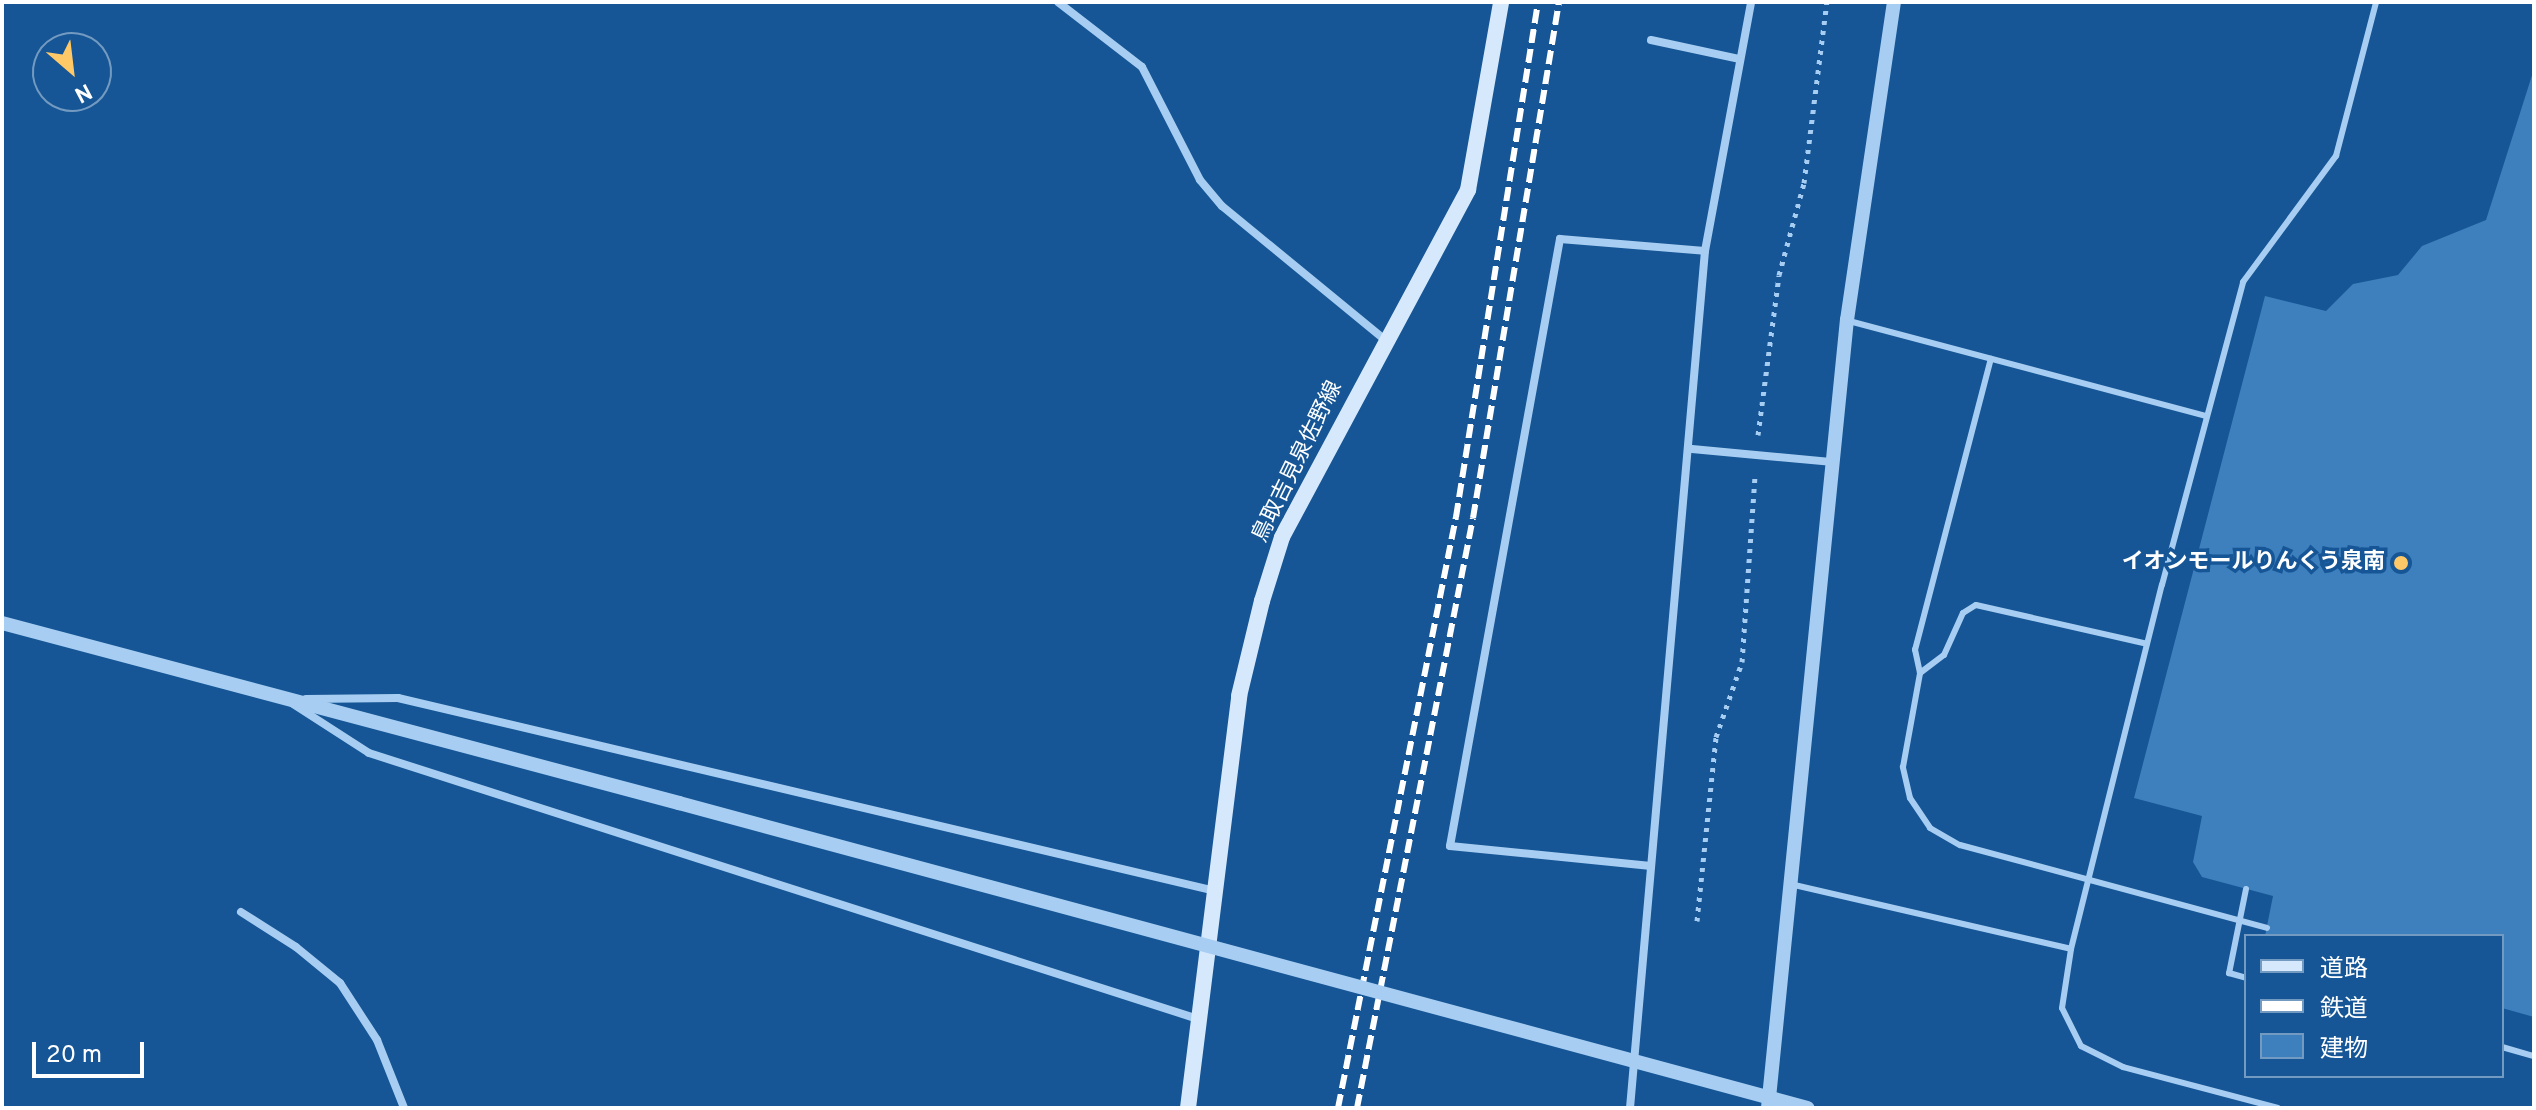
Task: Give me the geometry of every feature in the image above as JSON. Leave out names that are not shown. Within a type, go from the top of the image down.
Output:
[{"type":"main road","name":"鳥取吉見泉佐野線","points":[[1188,1108],[1211,890],[1239,696],[1262,601],[1282,537],[1468,190],[1501,2]]},
{"type":"street","points":[[1058,2],[1142,67],[1200,180],[1222,206],[1385,340]]},
{"type":"street","points":[[1630,1108],[1692,449],[1705,251],[1751,2]]},
{"type":"street","points":[[1768,1108],[1847,320],[1894,2]]},
{"type":"street","points":[[1651,40],[1740,59]]},
{"type":"street","points":[[1651,866],[1450,846],[1560,239],[1705,251]]},
{"type":"street","points":[[1692,449],[1833,462]]},
{"type":"street","points":[[2,623],[1808,1108]]},
{"type":"street","points":[[285,700],[398,698],[1211,890]]},
{"type":"street","points":[[285,700],[369,753],[1198,1019]]},
{"type":"street","points":[[241,912],[296,947],[340,983],[377,1040],[404,1108]]},
{"type":"lane","points":[[2278,1108],[2123,1067],[2081,1046],[2062,1008],[2071,949],[2147,644],[2243,282],[2336,156],[2376,2]]},
{"type":"lane","points":[[1847,320],[2205,416]]},
{"type":"lane","points":[[1991,359],[1915,650],[1920,673],[1903,767],[1910,798],[1930,828],[1960,845],[2267,928]]},
{"type":"lane","points":[[1920,673],[1944,655],[1963,613],[1976,605],[2147,644]]},
{"type":"lane","points":[[1790,884],[2071,949]]},
{"type":"lane","points":[[2244,977],[2229,973],[2246,889]]},
{"type":"lane","points":[[2504,1048],[2534,1056]]},
{"type":"building","name":"イオンモールりんくう泉南","points":[[2534,69],[2534,1017],[2504,1009],[2504,934],[2265,934],[2273,896],[2202,877],[2193,862],[2202,816],[2134,798],[2265,296],[2326,311],[2353,284],[2398,275],[2422,246],[2486,220]]},
{"type":"railway","points":[[1338,1108],[1456,517],[1538,2]]},
{"type":"railway","points":[[1357,1108],[1473,518],[1559,2]]},
{"type":"place","name":"イオンモールりんくう泉南","points":[[2401,563]]}]
